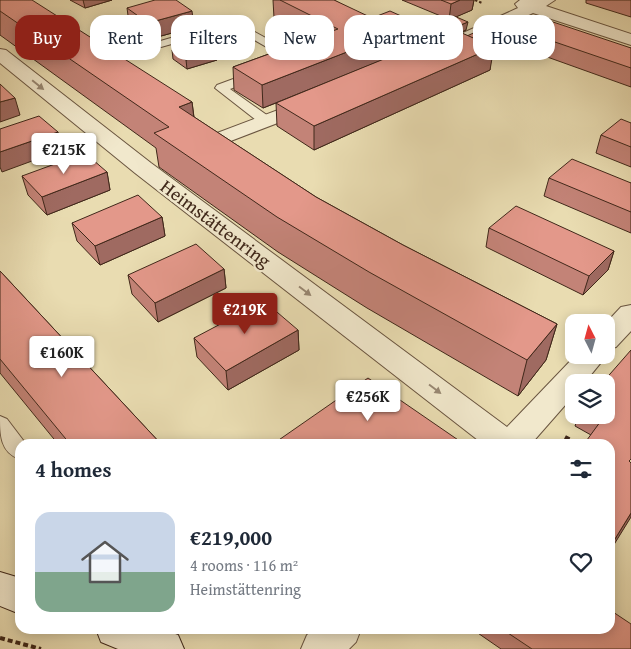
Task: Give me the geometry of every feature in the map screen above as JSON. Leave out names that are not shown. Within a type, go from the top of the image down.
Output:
[{"type":"street","points":[[512,0],[540,4],[631,40]]},
{"type":"street","points":[[463,39],[540,4]]},
{"type":"street","name":"Heimstättenring","points":[[0,54],[142,168],[499,439]]},
{"type":"street","points":[[195,148],[325,98]]},
{"type":"street","points":[[142,168],[169,158]]},
{"type":"street","points":[[615,331],[631,314]]},
{"type":"street","points":[[516,439],[585,364]]},
{"type":"street","points":[[0,589],[15,594]]},
{"type":"street","points":[[128,634],[164,649]]},
{"type":"street","points":[[321,649],[337,634]]},
{"type":"lane","points":[[161,44],[234,23],[298,60],[281,66]]},
{"type":"lane","points":[[264,72],[221,88],[266,121]]},
{"type":"lane","points":[[0,424],[15,444]]},
{"type":"path","points":[[0,638],[41,649]]},
{"type":"building","points":[[0,0],[32,0],[56,15],[15,15],[15,21],[0,11]]},
{"type":"building","points":[[155,0],[176,0],[192,11],[171,15],[171,17],[161,19],[161,15],[137,15],[127,8]]},
{"type":"building","points":[[280,0],[334,0],[366,15],[344,15],[344,53],[334,57],[334,30],[338,29],[334,27],[334,15],[310,15]]},
{"type":"building","points":[[441,0],[460,0],[451,4]]},
{"type":"building","points":[[390,11],[399,15],[380,15]]},
{"type":"building","points":[[555,23],[631,48],[631,68],[555,42]]},
{"type":"building","points":[[80,31],[90,37],[90,60],[126,60],[192,102],[179,107],[316,197],[403,245],[557,324],[527,360],[369,272],[277,217],[154,133],[169,127],[71,60],[80,60]]},
{"type":"building","points":[[463,33],[473,38],[473,56],[314,126],[276,103],[381,60],[463,60]]},
{"type":"building","points":[[265,55],[265,60],[326,60],[262,85],[233,67]]},
{"type":"building","points":[[0,84],[15,98],[0,102]]},
{"type":"building","points":[[39,116],[58,132],[0,152],[0,129]]},
{"type":"building","points":[[621,119],[631,123],[631,147],[601,135]]},
{"type":"building","points":[[85,153],[107,172],[42,197],[22,176]]},
{"type":"building","points":[[572,159],[631,183],[631,212],[549,178]]},
{"type":"building","points":[[138,195],[162,217],[95,246],[72,223]]},
{"type":"building","points":[[516,206],[614,251],[589,276],[489,228]]},
{"type":"building","points":[[196,244],[224,269],[155,303],[128,275]]},
{"type":"building","points":[[0,271],[156,439],[66,439],[0,359]]},
{"type":"building","points":[[264,301],[298,330],[226,371],[194,338]]},
{"type":"building","points":[[631,350],[631,459],[629,461],[631,463],[631,513],[615,539],[615,439],[588,439],[599,424],[615,424],[615,374],[610,374]]},
{"type":"building","points":[[368,378],[457,439],[280,439]]},
{"type":"building","points":[[615,613],[631,624],[631,649],[532,649],[510,634],[615,634]]}]
